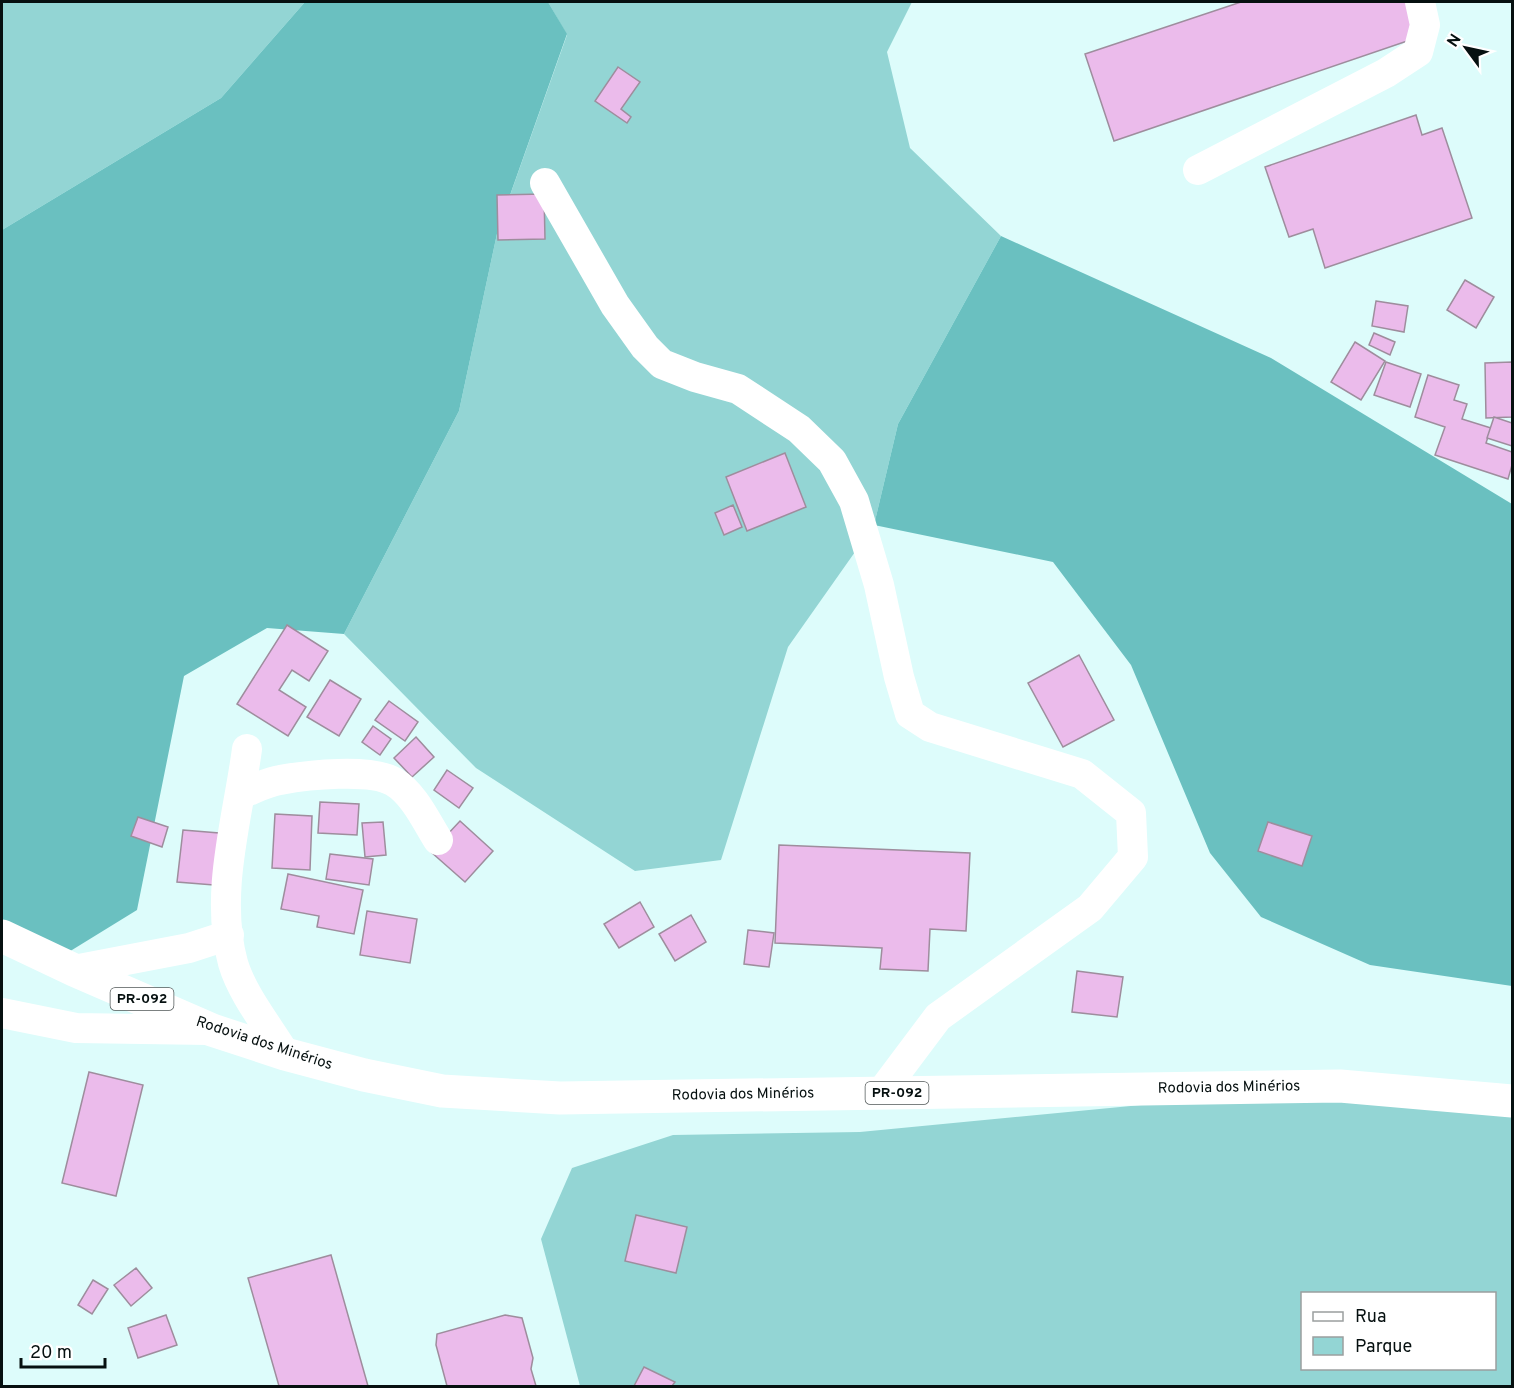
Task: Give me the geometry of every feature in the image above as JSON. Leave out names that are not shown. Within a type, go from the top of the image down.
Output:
[{"type":"main road","name":"Rodovia dos Minérios","points":[[2,936],[212,1030],[285,1054],[364,1075],[442,1091],[560,1098],[1340,1086],[1512,1101]]},
{"type":"street","points":[[1198,170],[1386,73],[1418,52],[1425,24],[1420,2]]},
{"type":"street","points":[[545,183],[615,305],[645,347],[662,364],[695,377],[738,389],[799,429],[832,461],[854,501],[879,585],[899,677],[910,714],[930,727],[1082,774],[1131,813],[1133,857],[1090,908],[938,1017],[881,1093]]},
{"type":"street","points":[[247,749],[228,865],[229,935],[233,963],[244,987],[285,1054]]},
{"type":"street","points":[[241,794],[278,780],[361,774],[381,776],[395,782],[409,796],[438,840]]},
{"type":"street","points":[[74,970],[189,948],[229,935]]},
{"type":"street","points":[[2,1013],[76,1028],[212,1030]]},
{"type":"green space","points":[[2,2],[305,2],[221,98],[2,230]]},
{"type":"green space","points":[[548,2],[912,2],[887,52],[910,148],[1001,236],[898,424],[874,525],[788,647],[721,860],[635,871],[476,768],[344,634],[459,411],[498,229],[567,35]]},
{"type":"green space","points":[[1266,1093],[1512,1114],[1512,1386],[580,1386],[541,1239],[572,1168],[673,1135],[860,1132]]},
{"type":"shaded area","points":[[305,2],[548,2],[567,34],[498,229],[459,411],[344,634],[267,628],[184,676],[137,910],[59,958],[2,925],[2,230],[221,98]]},
{"type":"shaded area","points":[[1001,236],[1271,358],[1512,504],[1512,986],[1370,965],[1261,917],[1210,853],[1131,665],[1053,562],[874,525],[898,424]]},
{"type":"building","points":[[1241,2],[1407,2],[1419,37],[1114,141],[1085,54]]},
{"type":"building","points":[[618,67],[640,82],[621,109],[631,117],[627,123],[595,101]]},
{"type":"building","points":[[1416,115],[1422,135],[1442,128],[1472,218],[1325,268],[1313,229],[1289,237],[1265,167]]},
{"type":"building","points":[[544,194],[545,239],[498,240],[497,195]]},
{"type":"building","points":[[1465,280],[1494,297],[1476,328],[1447,310]]},
{"type":"building","points":[[1376,301],[1408,306],[1404,332],[1372,326]]},
{"type":"building","points":[[1374,333],[1395,342],[1390,355],[1369,345]]},
{"type":"building","points":[[1355,342],[1385,361],[1361,400],[1331,382]]},
{"type":"building","points":[[1386,362],[1421,374],[1410,407],[1374,395]]},
{"type":"building","points":[[1512,362],[1512,417],[1486,418],[1485,363]]},
{"type":"building","points":[[1428,375],[1459,385],[1454,400],[1467,404],[1462,419],[1491,428],[1486,443],[1512,452],[1512,465],[1508,479],[1435,455],[1445,427],[1415,417]]},
{"type":"building","points":[[1494,417],[1512,423],[1512,446],[1487,438]]},
{"type":"building","points":[[785,453],[806,507],[747,531],[726,477]]},
{"type":"building","points":[[733,505],[742,527],[724,535],[715,513]]},
{"type":"building","points":[[287,625],[328,651],[309,681],[292,670],[279,690],[306,707],[288,736],[237,704]]},
{"type":"building","points":[[1079,655],[1114,720],[1063,747],[1028,683]]},
{"type":"building","points":[[330,680],[361,699],[339,736],[307,717]]},
{"type":"building","points":[[389,701],[418,722],[405,741],[375,720]]},
{"type":"building","points":[[373,726],[391,739],[380,755],[362,742]]},
{"type":"building","points":[[416,737],[434,757],[412,777],[394,758]]},
{"type":"building","points":[[447,770],[473,788],[459,808],[434,790]]},
{"type":"building","points":[[320,802],[359,804],[357,835],[318,833]]},
{"type":"building","points":[[275,814],[312,816],[310,870],[272,868]]},
{"type":"building","points":[[138,817],[168,827],[162,847],[131,836]]},
{"type":"building","points":[[460,821],[493,851],[465,882],[431,852]]},
{"type":"building","points":[[383,822],[386,855],[365,857],[362,823]]},
{"type":"building","points":[[1268,822],[1312,836],[1302,866],[1258,851]]},
{"type":"building","points":[[183,830],[231,834],[226,886],[177,882]]},
{"type":"building","points":[[779,845],[970,853],[966,931],[930,929],[928,971],[880,969],[882,948],[775,943]]},
{"type":"building","points":[[330,854],[373,859],[369,885],[326,879]]},
{"type":"building","points":[[288,874],[363,890],[354,934],[317,927],[319,916],[281,909]]},
{"type":"building","points":[[640,902],[654,927],[619,948],[604,924]]},
{"type":"building","points":[[367,911],[417,919],[410,963],[360,955]]},
{"type":"building","points":[[691,915],[706,942],[675,961],[659,934]]},
{"type":"building","points":[[748,930],[774,933],[769,967],[744,964]]},
{"type":"building","points":[[1077,971],[1123,977],[1117,1017],[1072,1012]]},
{"type":"building","points":[[89,1072],[143,1085],[116,1196],[62,1183]]},
{"type":"building","points":[[636,1215],[687,1227],[676,1273],[625,1261]]},
{"type":"building","points":[[331,1255],[368,1386],[279,1386],[248,1278]]},
{"type":"building","points":[[136,1268],[152,1288],[131,1306],[114,1285]]},
{"type":"building","points":[[93,1280],[108,1289],[92,1314],[78,1305]]},
{"type":"building","points":[[166,1315],[177,1345],[138,1358],[128,1328]]},
{"type":"building","points":[[505,1315],[522,1318],[533,1358],[531,1369],[536,1386],[447,1386],[436,1345],[437,1334]]},
{"type":"building","points":[[644,1367],[675,1382],[672,1386],[634,1386]]}]
